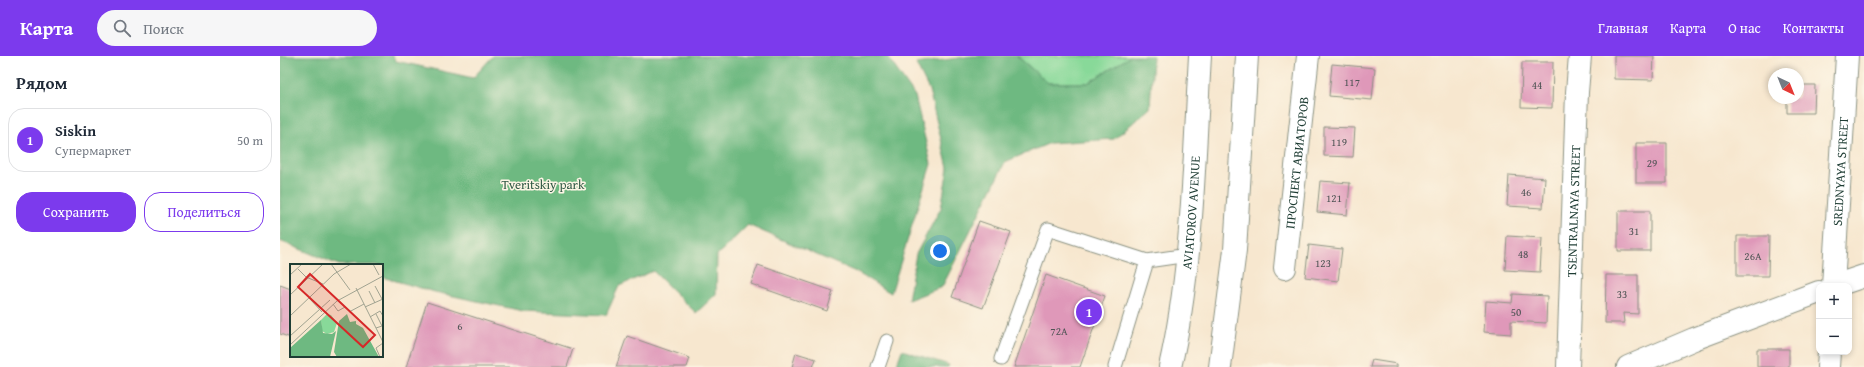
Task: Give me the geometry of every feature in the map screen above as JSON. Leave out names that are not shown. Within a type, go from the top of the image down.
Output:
[{"type":"street","name":"AVIATOROV AVENUE","points":[[1170,367],[1178,333],[1188,255],[1200,56]]},
{"type":"street","points":[[1220,367],[1235,250],[1247,56]]},
{"type":"street","name":"ПРОСПЕКТ АВИАТОРОВ","points":[[1285,268],[1308,56]]},
{"type":"street","name":"TSENTRALNAYA STREET","points":[[1568,367],[1577,92],[1580,56]]},
{"type":"street","name":"SREDNYAYA STREET","points":[[1834,283],[1847,56]]},
{"type":"street","points":[[1843,283],[1864,276]]},
{"type":"street","points":[[1628,367],[1694,339],[1816,293]]},
{"type":"street","points":[[1828,367],[1829,355]]},
{"type":"lane","points":[[1001,359],[1048,229],[1147,262],[1188,255]]},
{"type":"lane","points":[[1115,367],[1147,262]]},
{"type":"lane","points":[[878,367],[887,341]]},
{"type":"green space","name":"Tveritskiy park","points":[[280,56],[393,56],[396,61],[473,78],[493,56],[887,56],[915,96],[931,164],[891,293],[856,272],[748,225],[717,255],[716,294],[696,313],[653,271],[619,286],[606,315],[523,311],[435,292],[383,277],[383,264],[337,264],[280,241]]},
{"type":"green space","points":[[972,56],[1017,56],[1048,83],[1088,83],[1131,56],[1153,56],[1150,108],[1114,139],[1050,143],[1005,162],[942,287],[908,300],[916,254],[941,208],[948,168],[929,90],[916,64]]},
{"type":"green space","points":[[1017,56],[1131,56],[1088,83],[1048,83]]},
{"type":"green space","points":[[902,350],[949,365],[948,367],[896,367]]},
{"type":"building","points":[[1614,56],[1654,56],[1653,80],[1614,79]]},
{"type":"building","points":[[1522,62],[1553,62],[1552,108],[1521,107]]},
{"type":"building","points":[[1332,64],[1375,68],[1372,100],[1329,96]]},
{"type":"building","points":[[1804,85],[1815,85],[1814,113],[1787,113],[1787,104],[1804,104]]},
{"type":"building","points":[[1324,127],[1355,128],[1353,157],[1324,156]]},
{"type":"building","points":[[1636,143],[1667,143],[1667,183],[1636,183]]},
{"type":"building","points":[[1509,175],[1545,178],[1543,208],[1507,206]]},
{"type":"building","points":[[1320,181],[1350,183],[1347,215],[1317,212]]},
{"type":"building","points":[[1618,211],[1650,211],[1650,251],[1618,251]]},
{"type":"building","points":[[979,221],[1011,232],[983,308],[952,297]]},
{"type":"building","points":[[1507,236],[1542,238],[1540,272],[1505,270]]},
{"type":"building","points":[[1737,236],[1769,236],[1768,276],[1737,276]]},
{"type":"building","points":[[1309,245],[1342,249],[1338,281],[1305,277]]},
{"type":"building","points":[[758,265],[833,291],[827,311],[751,284]]},
{"type":"building","points":[[1046,275],[1105,296],[1080,367],[1014,367]]},
{"type":"building","points":[[1606,275],[1638,275],[1638,314],[1623,313],[1624,323],[1605,323]]},
{"type":"building","points":[[280,285],[290,289],[290,338],[280,334]]},
{"type":"building","points":[[1513,294],[1547,296],[1546,323],[1511,321],[1511,334],[1484,332],[1486,301],[1512,303]]},
{"type":"building","points":[[427,302],[573,349],[567,367],[406,367]]},
{"type":"building","points":[[627,336],[690,358],[687,367],[616,367]]},
{"type":"building","points":[[1757,349],[1789,349],[1789,367],[1757,367]]},
{"type":"building","points":[[796,353],[816,359],[813,367],[792,367]]},
{"type":"building","points":[[1372,360],[1397,364],[1397,367],[1370,367]]},
{"type":"place","name":"Siskin","points":[[1089,312]]}]
